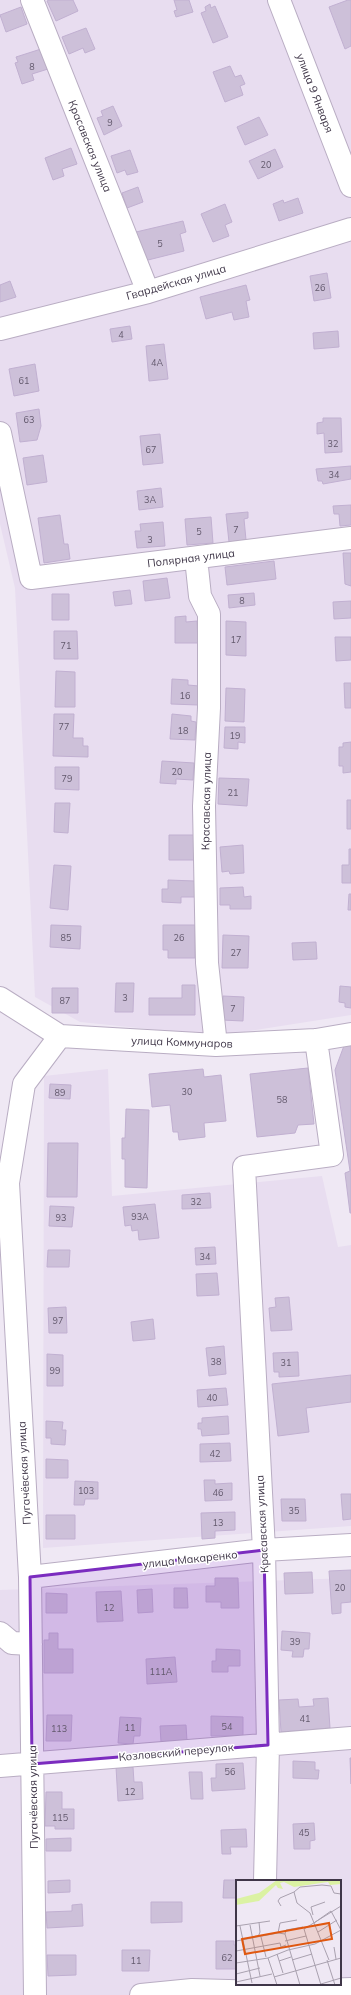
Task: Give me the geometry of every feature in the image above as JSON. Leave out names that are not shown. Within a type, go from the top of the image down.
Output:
[{"type":"street","name":"Красавская улица","points":[[32,0],[148,292]]},
{"type":"street","name":"улица 9 Января","points":[[279,0],[351,186]]},
{"type":"street","name":"Гвардейская улица","points":[[0,330],[148,292],[351,229]]},
{"type":"street","name":"Полярная улица","points":[[0,433],[31,578],[351,538]]},
{"type":"street","name":"Красавская улица","points":[[196,558],[200,596],[209,614],[209,708],[204,814],[206,963],[216,1045]]},
{"type":"street","points":[[0,998],[60,1036]]},
{"type":"street","name":"улица Коммунаров","points":[[60,1036],[216,1045],[316,1040],[351,1034]]},
{"type":"street","name":"Пугачёвская улица","points":[[35,1995],[30,1576],[4,1183],[24,1084],[60,1036]]},
{"type":"street","name":"Красавская улица","points":[[265,1880],[268,1745],[264,1550],[244,1167],[332,1155],[316,1040]]},
{"type":"street","name":"улица Макаренко","points":[[30,1576],[264,1550],[351,1545]]},
{"type":"street","points":[[0,1634],[12,1642],[30,1644]]},
{"type":"street","name":"Козловский переулок","points":[[0,1766],[351,1738]]},
{"type":"street","points":[[141,1995],[192,1990],[351,1989]]},
{"type":"highlighted area","points":[[264,1550],[268,1745],[32,1764],[30,1577]]},
{"type":"shaded area","points":[[0,0],[351,0],[351,1015],[218,1036],[80,1022],[35,997],[15,588],[0,524]]},
{"type":"shaded area","points":[[108,1069],[112,1196],[322,1176],[338,1247],[351,1245],[351,1526],[43,1548],[44,1076]]},
{"type":"shaded area","points":[[351,1578],[351,1995],[0,1995],[0,1590]]},
{"type":"building","points":[[73,0],[78,11],[56,21],[47,1]]},
{"type":"building","points":[[174,0],[189,0],[193,12],[176,17],[174,11],[177,10]]},
{"type":"building","points":[[351,0],[351,46],[345,49],[329,7]]},
{"type":"building","points":[[210,4],[211,8],[215,6],[228,37],[213,43],[201,13],[206,11],[205,7]]},
{"type":"building","points":[[21,7],[27,24],[6,32],[0,15]]},
{"type":"building","points":[[86,28],[95,49],[85,53],[83,48],[69,54],[62,37]]},
{"type":"building","points":[[41,49],[48,69],[32,74],[34,80],[22,84],[15,63],[18,62],[16,57]]},
{"type":"building","points":[[230,66],[235,77],[241,75],[245,84],[240,86],[243,95],[225,102],[213,72]]},
{"type":"building","points":[[113,106],[122,126],[104,135],[97,118],[103,116],[101,111]]},
{"type":"building","points":[[259,117],[268,135],[245,145],[237,127]]},
{"type":"building","points":[[71,148],[77,164],[62,169],[64,176],[53,180],[45,158]]},
{"type":"building","points":[[275,149],[283,167],[258,179],[249,161]]},
{"type":"building","points":[[130,150],[138,172],[127,175],[125,170],[117,173],[111,156]]},
{"type":"building","points":[[138,187],[143,202],[127,208],[122,193]]},
{"type":"building","points":[[298,198],[303,213],[279,221],[273,204],[283,200],[284,203]]},
{"type":"building","points":[[225,204],[232,222],[225,225],[229,236],[213,242],[201,214]]},
{"type":"building","points":[[183,221],[186,232],[180,234],[184,251],[144,261],[136,232]]},
{"type":"building","points":[[327,273],[331,298],[314,301],[310,276]]},
{"type":"building","points":[[10,281],[16,297],[0,302],[0,285]]},
{"type":"building","points":[[246,285],[250,300],[246,301],[249,317],[234,320],[232,312],[206,319],[200,297]]},
{"type":"building","points":[[130,326],[132,339],[112,342],[110,329]]},
{"type":"building","points":[[338,331],[339,347],[314,349],[313,333]]},
{"type":"building","points":[[164,344],[168,379],[149,381],[146,346]]},
{"type":"building","points":[[35,364],[39,391],[14,396],[9,369]]},
{"type":"building","points":[[39,409],[41,426],[37,440],[20,442],[16,413]]},
{"type":"building","points":[[323,418],[341,418],[342,452],[325,453],[324,433],[317,434],[317,423],[323,422]]},
{"type":"building","points":[[160,434],[163,463],[143,465],[140,436]]},
{"type":"building","points":[[43,455],[47,482],[27,485],[23,458]]},
{"type":"building","points":[[351,466],[351,479],[323,484],[322,481],[318,481],[316,469]]},
{"type":"building","points":[[161,488],[163,507],[139,510],[137,491]]},
{"type":"building","points":[[351,505],[351,525],[340,526],[339,514],[334,514],[333,506]]},
{"type":"building","points":[[248,512],[248,518],[244,519],[246,540],[229,542],[226,514]]},
{"type":"building","points":[[60,515],[64,544],[68,544],[70,559],[44,563],[38,518]]},
{"type":"building","points":[[211,517],[213,543],[187,545],[185,519]]},
{"type":"building","points":[[163,522],[165,546],[137,548],[135,531],[141,531],[140,524]]},
{"type":"building","points":[[343,553],[351,553],[351,586],[345,584]]},
{"type":"building","points":[[274,561],[276,579],[227,585],[225,567]]},
{"type":"building","points":[[167,578],[170,598],[145,601],[143,581]]},
{"type":"building","points":[[130,590],[132,604],[115,606],[113,592]]},
{"type":"building","points":[[254,593],[255,605],[229,608],[228,595]]},
{"type":"building","points":[[52,594],[69,594],[69,620],[52,620]]},
{"type":"building","points":[[351,601],[351,618],[334,619],[333,602]]},
{"type":"building","points":[[186,616],[186,622],[197,621],[198,643],[175,643],[175,617]]},
{"type":"building","points":[[226,621],[246,622],[246,656],[226,655]]},
{"type":"building","points":[[54,631],[77,631],[78,659],[54,659]]},
{"type":"building","points":[[335,637],[351,637],[351,660],[336,661]]},
{"type":"building","points":[[56,671],[75,672],[75,707],[55,707]]},
{"type":"building","points":[[172,679],[188,680],[188,685],[199,686],[198,705],[171,704]]},
{"type":"building","points":[[344,683],[351,683],[351,708],[345,708]]},
{"type":"building","points":[[226,688],[245,689],[244,722],[225,721]]},
{"type":"building","points":[[54,714],[74,714],[73,738],[83,738],[83,746],[88,746],[88,757],[53,756]]},
{"type":"building","points":[[172,714],[191,716],[191,721],[196,722],[195,740],[170,739]]},
{"type":"building","points":[[225,727],[245,727],[245,743],[238,742],[238,749],[224,748]]},
{"type":"building","points":[[351,742],[351,772],[343,773],[343,766],[339,766],[339,747],[343,747],[343,743]]},
{"type":"building","points":[[162,761],[194,763],[193,780],[176,779],[176,784],[160,783]]},
{"type":"building","points":[[55,767],[79,767],[79,790],[55,789]]},
{"type":"building","points":[[219,778],[249,779],[247,806],[218,804]]},
{"type":"building","points":[[347,800],[351,800],[351,829],[347,829]]},
{"type":"building","points":[[55,803],[70,803],[68,833],[54,832]]},
{"type":"building","points":[[169,835],[195,835],[194,860],[169,860]]},
{"type":"building","points":[[243,845],[244,873],[230,874],[229,871],[222,872],[220,847]]},
{"type":"building","points":[[349,849],[351,849],[351,883],[342,883],[342,865],[349,865]]},
{"type":"building","points":[[54,865],[71,866],[68,910],[50,908]]},
{"type":"building","points":[[168,880],[195,881],[195,897],[181,897],[181,903],[162,902],[162,889],[168,889]]},
{"type":"building","points":[[243,887],[244,897],[251,896],[251,909],[230,909],[230,905],[220,905],[220,888]]},
{"type":"building","points":[[349,894],[351,894],[351,910],[348,910]]},
{"type":"building","points":[[51,925],[81,926],[80,949],[50,947]]},
{"type":"building","points":[[163,925],[195,925],[195,958],[168,958],[168,950],[163,950]]},
{"type":"building","points":[[223,935],[249,936],[248,968],[222,968]]},
{"type":"building","points":[[316,942],[317,959],[293,960],[292,943]]},
{"type":"building","points":[[116,983],[134,983],[133,1012],[115,1012]]},
{"type":"building","points":[[182,985],[195,985],[195,1015],[149,1015],[149,998],[182,998]]},
{"type":"building","points":[[340,986],[351,987],[351,1008],[345,1007],[345,1003],[339,1002]]},
{"type":"building","points":[[52,988],[78,988],[78,1013],[52,1013]]},
{"type":"building","points":[[223,996],[244,997],[243,1021],[222,1020]]},
{"type":"building","points":[[351,1042],[350,1213],[345,1173],[350,1171],[335,1070],[345,1043]]},
{"type":"building","points":[[308,1068],[314,1124],[298,1125],[295,1133],[257,1137],[250,1074]]},
{"type":"building","points":[[203,1069],[204,1077],[221,1075],[226,1121],[204,1123],[205,1137],[179,1140],[178,1132],[173,1132],[170,1105],[152,1107],[149,1074]]},
{"type":"building","points":[[50,1084],[71,1085],[70,1099],[49,1098]]},
{"type":"building","points":[[126,1109],[149,1110],[147,1188],[125,1187],[125,1159],[122,1159],[122,1138],[125,1138]]},
{"type":"building","points":[[48,1143],[78,1143],[77,1197],[47,1197]]},
{"type":"building","points":[[210,1193],[211,1208],[182,1209],[182,1195]]},
{"type":"building","points":[[155,1204],[159,1238],[139,1240],[138,1230],[132,1231],[131,1225],[125,1226],[123,1207]]},
{"type":"building","points":[[50,1206],[74,1207],[72,1227],[49,1226]]},
{"type":"building","points":[[215,1247],[216,1264],[196,1265],[195,1248]]},
{"type":"building","points":[[48,1250],[70,1250],[69,1267],[47,1267]]},
{"type":"building","points":[[217,1273],[219,1295],[197,1296],[196,1274]]},
{"type":"building","points":[[289,1297],[292,1330],[271,1331],[269,1308],[276,1307],[275,1298]]},
{"type":"building","points":[[66,1307],[67,1333],[49,1333],[48,1308]]},
{"type":"building","points":[[153,1319],[155,1339],[133,1341],[131,1322]]},
{"type":"building","points":[[224,1346],[226,1374],[209,1376],[206,1348]]},
{"type":"building","points":[[298,1352],[299,1376],[279,1377],[279,1372],[274,1372],[273,1353]]},
{"type":"building","points":[[47,1354],[63,1355],[63,1386],[47,1386]]},
{"type":"building","points":[[351,1375],[351,1402],[306,1408],[309,1432],[278,1436],[272,1384]]},
{"type":"building","points":[[226,1388],[228,1405],[198,1407],[197,1390]]},
{"type":"building","points":[[228,1416],[229,1434],[202,1436],[201,1429],[198,1429],[198,1423],[202,1423],[202,1418]]},
{"type":"building","points":[[46,1421],[63,1422],[62,1430],[66,1430],[65,1445],[51,1444],[51,1438],[46,1438]]},
{"type":"building","points":[[230,1443],[231,1461],[200,1462],[200,1444]]},
{"type":"building","points":[[46,1459],[68,1460],[68,1478],[46,1478]]},
{"type":"building","points":[[204,1480],[215,1480],[215,1484],[232,1483],[232,1500],[205,1501]]},
{"type":"building","points":[[75,1481],[98,1482],[98,1499],[85,1499],[84,1505],[74,1505]]},
{"type":"building","points":[[341,1494],[351,1494],[351,1519],[343,1520]]},
{"type":"building","points":[[281,1499],[305,1499],[306,1521],[282,1521]]},
{"type":"building","points":[[235,1512],[235,1530],[215,1531],[215,1538],[202,1539],[201,1513]]},
{"type":"building","points":[[46,1515],[75,1515],[75,1539],[46,1539]]},
{"type":"building","points":[[351,1570],[351,1602],[341,1603],[341,1613],[332,1614],[329,1571]]},
{"type":"building","points":[[312,1572],[313,1593],[285,1594],[284,1573]]},
{"type":"building","points":[[215,1578],[238,1578],[239,1608],[221,1608],[221,1602],[206,1602],[206,1586],[215,1586]]},
{"type":"building","points":[[174,1588],[187,1588],[188,1608],[174,1608]]},
{"type":"building","points":[[152,1589],[153,1612],[138,1613],[137,1590]]},
{"type":"building","points":[[121,1591],[123,1621],[97,1622],[96,1592]]},
{"type":"building","points":[[46,1593],[67,1594],[67,1613],[46,1613]]},
{"type":"building","points":[[282,1631],[310,1633],[309,1649],[304,1649],[303,1657],[292,1657],[293,1651],[281,1650]]},
{"type":"building","points":[[49,1633],[58,1633],[58,1649],[73,1649],[73,1673],[44,1673],[44,1640],[49,1640]]},
{"type":"building","points":[[216,1649],[240,1650],[240,1666],[228,1666],[228,1672],[212,1672],[212,1661],[216,1661]]},
{"type":"building","points":[[175,1657],[177,1682],[147,1684],[146,1659]]},
{"type":"building","points":[[328,1698],[330,1728],[281,1732],[279,1700],[298,1699],[299,1707],[314,1706],[313,1699]]},
{"type":"building","points":[[47,1715],[72,1715],[71,1741],[46,1741]]},
{"type":"building","points":[[211,1716],[243,1717],[243,1736],[211,1736]]},
{"type":"building","points":[[120,1717],[141,1718],[140,1736],[134,1736],[133,1744],[118,1743]]},
{"type":"building","points":[[186,1725],[187,1741],[161,1742],[160,1726]]},
{"type":"building","points":[[350,1758],[351,1758],[351,1784]]},
{"type":"building","points":[[293,1761],[315,1762],[315,1770],[319,1770],[318,1779],[293,1778]]},
{"type":"building","points":[[243,1763],[245,1789],[212,1791],[211,1778],[216,1778],[216,1764]]},
{"type":"building","points":[[116,1767],[133,1767],[134,1782],[142,1782],[143,1799],[118,1801]]},
{"type":"building","points":[[189,1772],[202,1772],[203,1799],[191,1799]]},
{"type":"building","points":[[46,1792],[62,1792],[62,1809],[74,1809],[74,1829],[55,1829],[55,1826],[45,1826]]},
{"type":"building","points":[[314,1823],[315,1840],[310,1841],[310,1849],[294,1849],[293,1824]]},
{"type":"building","points":[[246,1829],[247,1847],[230,1847],[231,1854],[222,1854],[221,1830]]},
{"type":"building","points":[[71,1838],[71,1851],[46,1851],[46,1839]]},
{"type":"building","points":[[70,1880],[70,1892],[48,1893],[48,1881]]},
{"type":"building","points":[[224,1880],[236,1880],[236,1898],[223,1898]]},
{"type":"building","points":[[151,1902],[182,1902],[182,1922],[151,1923]]},
{"type":"building","points":[[82,1904],[83,1926],[47,1928],[46,1912],[72,1911],[72,1905]]},
{"type":"building","points":[[216,1941],[234,1941],[234,1945],[236,1945],[236,1969],[216,1969]]},
{"type":"building","points":[[122,1950],[150,1950],[149,1971],[122,1971]]},
{"type":"building","points":[[47,1955],[76,1955],[76,1975],[48,1976]]}]
